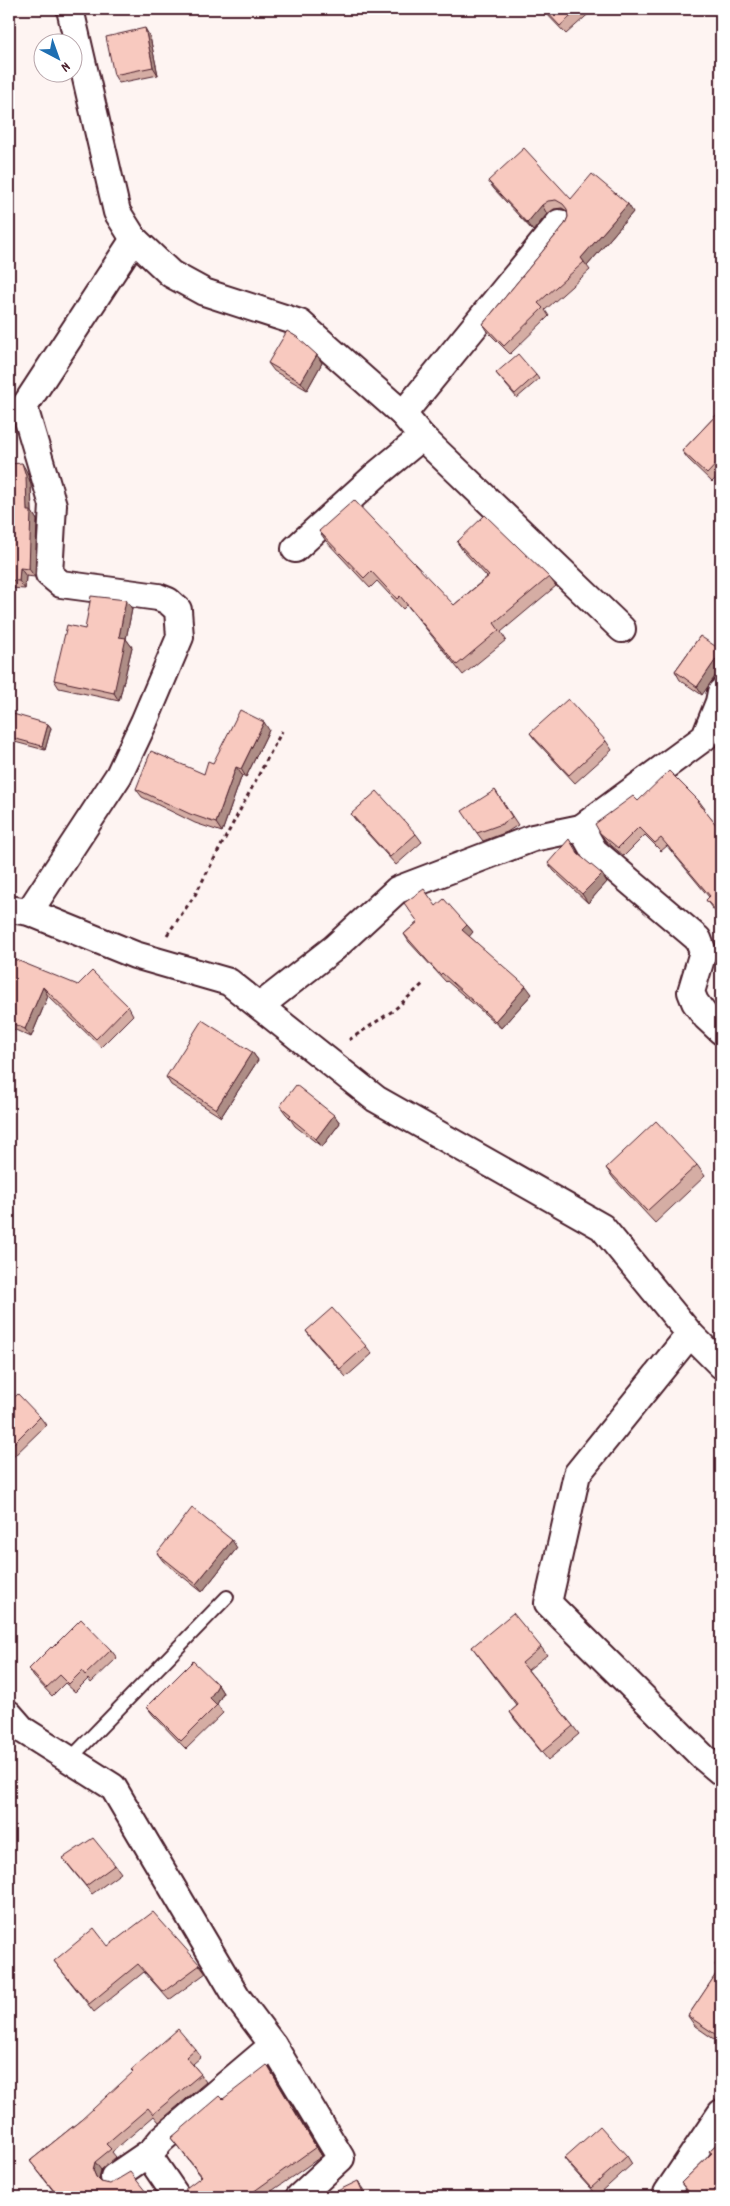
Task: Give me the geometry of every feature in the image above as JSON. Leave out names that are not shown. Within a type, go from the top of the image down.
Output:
[{"type":"street","points":[[70,9],[117,212],[134,239],[171,274],[204,292],[300,323],[403,414],[422,437],[622,629]]},
{"type":"street","points":[[403,414],[559,223]]},
{"type":"street","points":[[134,239],[24,407],[53,505],[49,574],[61,584],[158,597],[168,601],[178,610],[180,637],[119,775],[19,911],[150,960],[229,982],[376,1099],[602,1227],[690,1334],[721,1365]]},
{"type":"street","points":[[295,549],[376,475],[422,437]]},
{"type":"street","points":[[260,1006],[334,948],[397,890],[533,838],[581,828],[705,737],[721,692]]},
{"type":"street","points":[[581,828],[594,851],[698,939],[703,952],[692,992],[695,1002],[706,1017],[721,1030]]},
{"type":"street","points":[[690,1334],[577,1474],[548,1603],[703,1757],[721,1772]]},
{"type":"street","points":[[9,1714],[23,1730],[114,1787],[237,1996],[273,2045],[341,2158],[299,2197]]},
{"type":"street","points":[[114,2177],[152,2151],[161,2140],[273,2045]]},
{"type":"street","points":[[667,2193],[721,2113]]},
{"type":"street","points":[[152,2151],[151,2159],[177,2197]]},
{"type":"lane","points":[[69,1760],[227,1598]]},
{"type":"path","points":[[150,960],[195,895],[282,731]]},
{"type":"path","points":[[324,1057],[394,1010],[425,982]]},
{"type":"building","points":[[544,9],[579,9],[560,26]]},
{"type":"building","points":[[145,28],[153,67],[114,75],[106,37]]},
{"type":"building","points":[[524,148],[571,199],[592,174],[628,204],[581,258],[584,262],[538,303],[543,308],[504,346],[483,324],[565,224],[568,217],[567,209],[563,204],[556,200],[548,201],[542,205],[527,223],[488,181]]},
{"type":"building","points":[[287,331],[297,337],[317,355],[301,382],[268,363]]},
{"type":"building","points":[[518,354],[536,375],[515,394],[496,373]]},
{"type":"building","points":[[721,410],[721,459],[707,474],[682,451]]},
{"type":"building","points":[[22,463],[26,476],[27,511],[31,511],[29,569],[20,568],[19,581],[9,580],[9,464]]},
{"type":"building","points":[[354,500],[454,605],[489,576],[457,542],[485,515],[549,577],[494,623],[499,630],[457,665],[400,596],[397,599],[371,571],[364,578],[319,531]]},
{"type":"building","points":[[91,596],[126,600],[119,637],[126,638],[114,693],[54,680],[67,625],[85,629]]},
{"type":"building","points":[[700,636],[721,650],[721,652],[697,687],[675,671]]},
{"type":"building","points":[[568,699],[606,741],[569,775],[530,733]]},
{"type":"building","points":[[240,710],[264,722],[241,769],[236,767],[216,823],[190,814],[136,789],[151,751],[204,774],[208,761],[213,763]]},
{"type":"building","points":[[13,714],[48,724],[42,746],[9,737]]},
{"type":"building","points":[[669,771],[699,801],[721,831],[721,916],[706,900],[710,896],[661,838],[655,843],[639,827],[618,848],[600,833],[595,824],[633,796],[638,801]]},
{"type":"building","points":[[495,790],[512,817],[502,824],[477,833],[462,811]]},
{"type":"building","points":[[377,791],[416,834],[390,857],[351,814]]},
{"type":"building","points":[[569,839],[578,854],[602,874],[582,894],[548,863]]},
{"type":"building","points":[[424,889],[436,906],[444,899],[467,925],[462,930],[526,986],[495,1021],[442,973],[440,975],[404,934],[418,922],[404,903]]},
{"type":"building","points":[[14,959],[78,985],[92,971],[128,1006],[96,1039],[43,987],[25,1029],[9,1022],[9,972]]},
{"type":"building","points":[[202,1020],[252,1052],[216,1109],[166,1077]]},
{"type":"building","points":[[296,1085],[334,1115],[316,1139],[289,1117],[291,1115],[280,1106]]},
{"type":"building","points":[[656,1121],[697,1165],[647,1211],[606,1168]]},
{"type":"building","points":[[332,1308],[366,1346],[340,1369],[306,1331]]},
{"type":"building","points":[[18,1394],[40,1417],[9,1448],[9,1402]]},
{"type":"building","points":[[192,1508],[232,1540],[196,1584],[157,1553]]},
{"type":"building","points":[[513,1613],[541,1647],[522,1663],[573,1726],[542,1752],[510,1712],[518,1705],[472,1647]]},
{"type":"building","points":[[81,1619],[111,1650],[85,1675],[82,1671],[69,1684],[60,1675],[46,1688],[29,1669]]},
{"type":"building","points":[[193,1661],[218,1685],[210,1698],[217,1705],[181,1741],[147,1707]]},
{"type":"building","points":[[93,1838],[115,1865],[86,1886],[63,1858]]},
{"type":"building","points":[[153,1912],[200,1965],[163,1992],[138,1964],[89,2004],[54,1961],[94,1928],[108,1946]]},
{"type":"building","points":[[721,1957],[721,2038],[688,2016],[720,1968],[715,1965]]},
{"type":"building","points":[[178,2029],[195,2049],[186,2057],[201,2074],[153,2114],[148,2108],[106,2144],[111,2149],[95,2162],[93,2170],[101,2182],[110,2184],[130,2172],[150,2197],[59,2197],[30,2161],[81,2120],[133,2072],[131,2070]]},
{"type":"building","points":[[267,2065],[316,2147],[246,2197],[183,2197],[185,2196],[186,2188],[202,2176],[171,2138],[220,2096],[223,2099]]},
{"type":"building","points":[[600,2126],[627,2156],[591,2188],[564,2158]]},
{"type":"building","points":[[721,2140],[721,2197],[687,2197],[691,2194],[681,2183],[712,2153],[709,2151]]},
{"type":"building","points":[[358,2181],[365,2197],[336,2197],[333,2193]]}]
